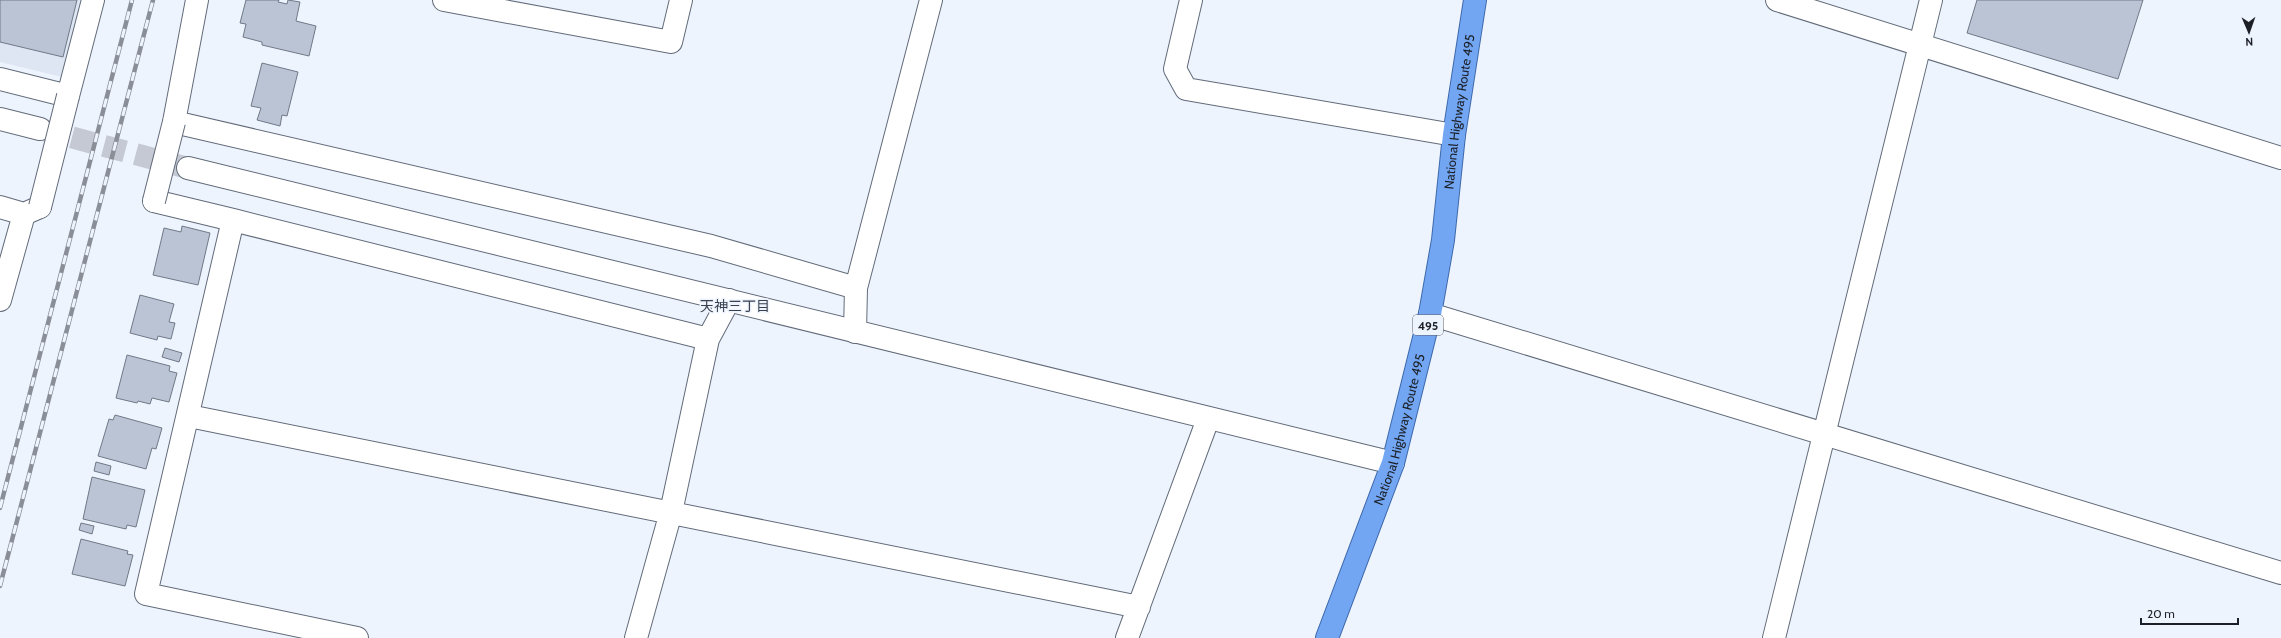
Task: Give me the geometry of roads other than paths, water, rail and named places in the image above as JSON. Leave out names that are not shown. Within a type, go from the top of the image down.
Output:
[{"type":"highway","name":"National Highway Route 495","points":[[1327,638],[1393,463],[1430,314],[1443,240],[1454,135],[1475,0]]},
{"type":"street","points":[[0,300],[32,210],[68,96],[93,0]]},
{"type":"street","points":[[196,0],[174,122],[154,201],[708,340]]},
{"type":"street","points":[[444,0],[671,42],[681,0]]},
{"type":"street","points":[[855,332],[856,288],[931,0]]},
{"type":"street","points":[[1191,0],[1175,69],[1186,89],[1454,135]]},
{"type":"street","points":[[1777,0],[2281,158]]},
{"type":"street","points":[[1774,638],[1931,0]]},
{"type":"street","points":[[0,79],[68,96]]},
{"type":"street","points":[[0,119],[40,129]]},
{"type":"street","points":[[174,122],[711,246],[856,288]]},
{"type":"street","points":[[188,168],[1208,419],[1393,463]]},
{"type":"street","points":[[0,207],[32,210]]},
{"type":"street","points":[[233,220],[189,416],[146,594],[358,638]]},
{"type":"street","points":[[636,638],[671,512],[708,340],[729,300]]},
{"type":"street","points":[[1430,314],[2281,573]]},
{"type":"street","points":[[189,416],[1139,607]]},
{"type":"street","points":[[1127,638],[1208,419]]},
{"type":"tunnel","points":[[40,129],[188,168]]},
{"type":"railway","points":[[0,508],[132,0]]},
{"type":"railway","points":[[0,586],[153,0]]},
{"type":"district","name":"天神三丁目","points":[[735,306]]}]
